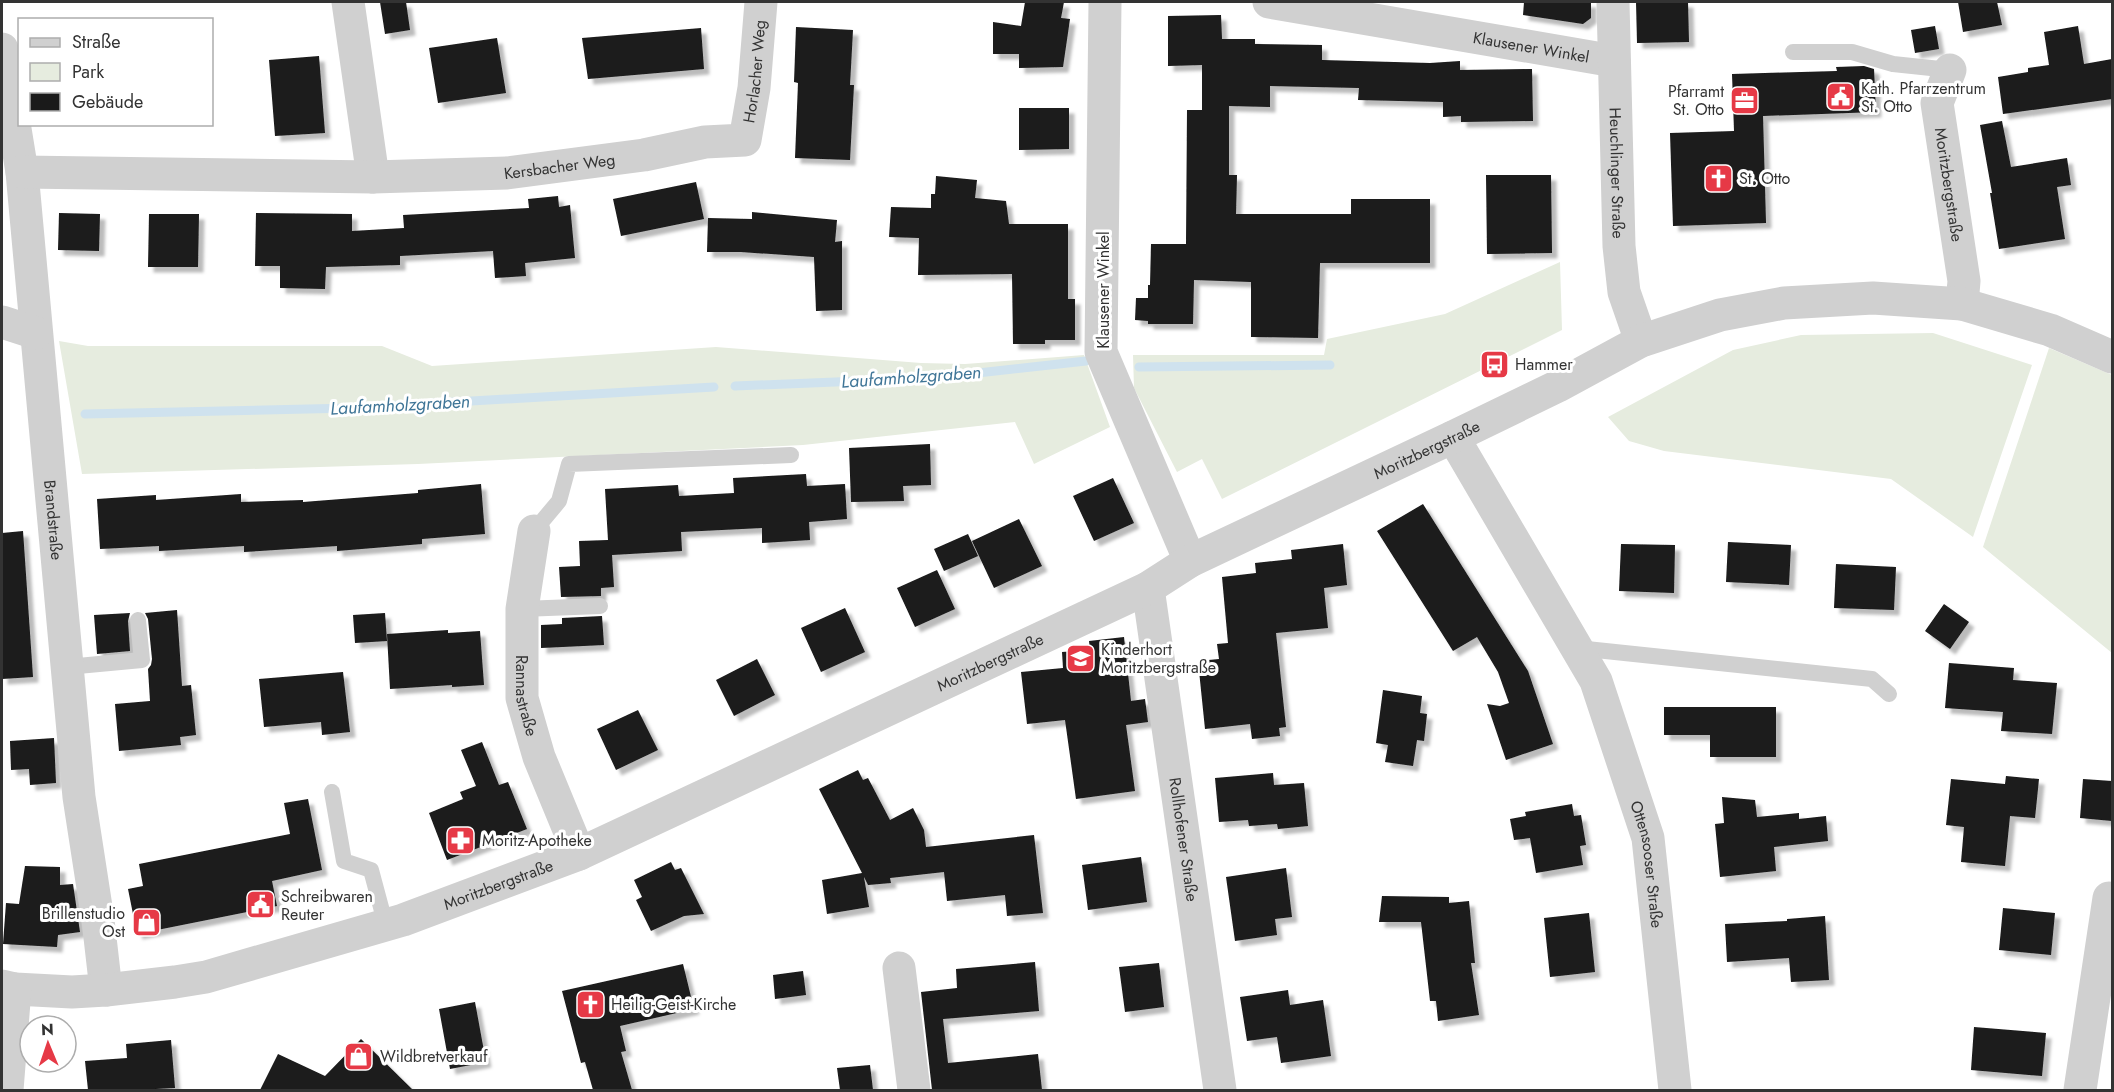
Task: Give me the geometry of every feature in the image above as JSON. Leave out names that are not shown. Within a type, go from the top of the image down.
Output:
[{"type":"street","points":[[348,2],[374,177]]},
{"type":"street","name":"Horlacher Weg","points":[[745,140],[754,87],[761,2]]},
{"type":"street","name":"Klausener Winkel","points":[[1105,2],[1101,351],[1190,561]]},
{"type":"street","name":"Klausener Winkel","points":[[1269,2],[1614,61]]},
{"type":"street","name":"Heuchlinger Straße","points":[[1612,2],[1619,246],[1624,292],[1641,341]]},
{"type":"street","name":"Brandstraße","points":[[2,49],[22,172],[79,797],[106,990]]},
{"type":"street","name":"Moritzbergstraße","points":[[1950,70],[1937,103],[1964,281],[1962,304]]},
{"type":"street","name":"Kersbacher Weg","points":[[22,172],[374,177],[507,173],[644,155],[705,142],[745,140]]},
{"type":"street","name":"Moritzbergstraße","points":[[8,987],[72,992],[106,990],[207,976],[386,926],[579,854],[1148,588],[1190,561],[1558,386],[1641,341],[1720,315],[1784,303],[1873,298],[1962,304],[2050,330],[2112,357]]},
{"type":"street","points":[[2,322],[36,333]]},
{"type":"street","name":"Ottensooser Straße","points":[[1453,437],[1596,681],[1648,838],[1675,1090]]},
{"type":"street","name":"Rannastraße","points":[[534,531],[522,609],[522,698],[539,757],[579,854]]},
{"type":"street","name":"Rollhofener Straße","points":[[1148,588],[1220,1090]]},
{"type":"street","points":[[2080,1090],[2109,898]]},
{"type":"street","points":[[899,968],[914,1090]]},
{"type":"street","points":[[7,1090],[8,987]]},
{"type":"lane","points":[[1793,52],[1852,52],[1893,64],[1950,70]]},
{"type":"lane","points":[[534,531],[559,501],[569,464],[791,455]]},
{"type":"lane","points":[[522,609],[600,606]]},
{"type":"lane","points":[[67,667],[142,660],[138,620]]},
{"type":"lane","points":[[1577,648],[1872,679],[1889,694]]},
{"type":"lane","points":[[332,792],[344,861],[371,870],[386,926]]},
{"type":"green space","points":[[1560,262],[1562,330],[1222,499],[1202,459],[1177,472],[1134,388],[1133,355],[1324,355],[1327,339],[1445,314]]},
{"type":"green space","points":[[1933,333],[2032,365],[1973,537],[1891,479],[1664,451],[1629,441],[1608,417],[1733,350],[1801,335]]},
{"type":"green space","points":[[59,341],[88,346],[382,346],[432,366],[716,347],[921,363],[965,364],[1084,355],[1110,427],[1034,464],[1015,422],[803,445],[418,464],[82,474]]},
{"type":"green space","points":[[2049,348],[2112,375],[2112,653],[1983,547]]},
{"type":"building","points":[[380,2],[406,2],[410,30],[385,34]]},
{"type":"building","points":[[1025,2],[1064,2],[1061,18],[1070,19],[1063,67],[1019,68],[1019,54],[993,54],[993,22],[1021,26]]},
{"type":"building","points":[[1524,2],[1591,2],[1591,18],[1583,24],[1523,15]]},
{"type":"building","points":[[1636,2],[1688,2],[1689,42],[1637,43]]},
{"type":"building","points":[[1958,2],[1997,2],[2002,25],[1963,32]]},
{"type":"building","points":[[1221,15],[1222,39],[1255,39],[1255,44],[1322,45],[1322,60],[1430,63],[1460,61],[1460,70],[1532,69],[1533,121],[1461,122],[1461,116],[1443,117],[1443,102],[1358,100],[1359,88],[1270,86],[1270,107],[1229,106],[1229,175],[1237,175],[1236,214],[1351,214],[1351,199],[1430,199],[1430,263],[1320,263],[1318,338],[1251,337],[1251,282],[1194,280],[1193,324],[1148,324],[1148,321],[1135,320],[1136,298],[1148,298],[1151,244],[1186,244],[1187,110],[1202,110],[1202,65],[1168,66],[1168,16]]},
{"type":"building","points":[[1935,26],[1939,49],[1915,53],[1911,30]]},
{"type":"building","points":[[2078,26],[2084,64],[2112,59],[2112,99],[2003,114],[1998,77],[2028,72],[2028,68],[2049,65],[2044,32]]},
{"type":"building","points":[[796,27],[853,30],[850,85],[854,85],[850,160],[795,158],[798,83],[794,82]]},
{"type":"building","points":[[701,28],[704,69],[588,79],[582,38]]},
{"type":"building","points":[[497,38],[506,93],[438,103],[429,48]]},
{"type":"building","points":[[319,56],[325,133],[275,136],[269,60]]},
{"type":"building","points":[[1864,66],[1874,69],[1876,112],[1763,116],[1766,223],[1673,226],[1670,133],[1734,131],[1732,74],[1837,71],[1836,67]]},
{"type":"building","points":[[1019,108],[1069,108],[1069,149],[1019,150]]},
{"type":"building","points":[[2002,121],[2011,167],[2067,158],[2071,185],[2057,187],[2065,239],[1999,249],[1980,125]]},
{"type":"building","points":[[1486,175],[1551,175],[1552,253],[1487,254]]},
{"type":"building","points":[[936,176],[977,180],[975,198],[1006,201],[1009,224],[1068,224],[1068,299],[1075,299],[1075,340],[1045,340],[1045,344],[1013,344],[1012,274],[918,275],[919,238],[889,237],[891,207],[931,208],[931,194],[935,194]]},
{"type":"building","points":[[696,182],[704,219],[621,236],[613,199]]},
{"type":"building","points":[[558,196],[559,207],[570,205],[575,258],[525,263],[526,276],[495,278],[493,251],[400,256],[400,265],[326,267],[325,289],[280,288],[280,266],[255,266],[256,213],[352,214],[352,231],[404,228],[403,215],[529,208],[528,199]]},
{"type":"building","points":[[752,212],[837,220],[835,242],[842,241],[842,310],[816,311],[814,257],[707,252],[708,218],[752,219]]},
{"type":"building","points":[[59,213],[100,214],[99,251],[58,250]]},
{"type":"building","points":[[149,214],[199,214],[198,267],[148,267]]},
{"type":"building","points":[[930,444],[931,485],[903,486],[904,501],[851,502],[849,448]]},
{"type":"building","points":[[806,474],[807,486],[845,484],[847,519],[809,522],[810,540],[762,543],[762,528],[681,532],[682,551],[612,555],[614,587],[601,588],[601,596],[561,597],[559,567],[580,566],[579,541],[608,540],[605,489],[678,485],[679,496],[734,493],[733,478]]},
{"type":"building","points":[[1113,478],[1134,523],[1094,541],[1073,496]]},
{"type":"building","points":[[481,484],[485,534],[422,539],[422,544],[337,551],[337,546],[244,552],[244,546],[159,551],[159,546],[100,549],[97,499],[156,495],[156,500],[241,494],[241,502],[303,500],[303,502],[418,493],[418,490]]},
{"type":"building","points":[[1423,504],[1528,671],[1553,744],[1506,760],[1487,704],[1500,706],[1509,703],[1498,672],[1477,637],[1453,651],[1377,531]]},
{"type":"building","points":[[1019,519],[1042,566],[994,588],[972,541]]},
{"type":"building","points":[[23,531],[33,677],[2,679],[2,533]]},
{"type":"building","points":[[968,534],[978,556],[944,571],[934,549]]},
{"type":"building","points":[[1728,542],[1791,545],[1789,585],[1726,582]]},
{"type":"building","points":[[1343,544],[1347,585],[1324,588],[1328,628],[1276,633],[1286,727],[1279,728],[1280,736],[1252,739],[1250,724],[1205,729],[1198,661],[1219,659],[1217,644],[1228,643],[1222,577],[1256,573],[1255,563],[1292,559],[1291,550]]},
{"type":"building","points":[[1621,544],[1675,545],[1674,593],[1619,591]]},
{"type":"building","points":[[1836,564],[1896,567],[1894,610],[1834,608]]},
{"type":"building","points":[[937,570],[955,609],[915,627],[897,588]]},
{"type":"building","points":[[1944,604],[1969,622],[1950,649],[1925,631]]},
{"type":"building","points":[[845,608],[865,652],[821,672],[801,628]]},
{"type":"building","points":[[177,610],[182,686],[191,685],[196,735],[180,737],[181,745],[119,751],[115,704],[150,701],[148,669],[152,659],[148,619],[145,613]]},
{"type":"building","points":[[130,613],[128,621],[130,651],[97,654],[94,615]]},
{"type":"building","points":[[385,613],[387,641],[355,643],[353,615]]},
{"type":"building","points":[[602,616],[604,645],[541,648],[541,625],[562,624],[562,618]]},
{"type":"building","points":[[448,630],[448,633],[480,631],[484,685],[390,689],[387,634]]},
{"type":"building","points":[[1124,637],[1131,701],[1145,699],[1148,722],[1126,725],[1135,791],[1076,799],[1065,720],[1027,724],[1021,672],[1063,668],[1062,652],[1090,650],[1089,641]]},
{"type":"building","points":[[757,659],[775,695],[734,716],[716,680]]},
{"type":"building","points":[[1949,663],[2014,668],[2013,680],[2057,683],[2052,734],[2001,731],[2003,712],[1945,708]]},
{"type":"building","points":[[343,672],[350,732],[322,735],[321,722],[264,727],[259,679]]},
{"type":"building","points":[[1383,690],[1422,696],[1420,713],[1427,714],[1424,741],[1417,740],[1413,766],[1385,762],[1388,745],[1376,743]]},
{"type":"building","points":[[1664,707],[1776,707],[1776,757],[1710,757],[1710,735],[1664,735]]},
{"type":"building","points":[[638,710],[658,750],[616,770],[597,729]]},
{"type":"building","points":[[54,738],[56,783],[30,785],[29,769],[11,770],[10,741]]},
{"type":"building","points":[[482,742],[499,785],[508,782],[527,829],[447,860],[429,813],[463,799],[460,792],[476,786],[461,750]]},
{"type":"building","points":[[858,770],[863,780],[868,778],[890,820],[913,808],[924,830],[926,847],[1034,835],[1043,913],[1007,916],[1005,895],[947,901],[944,872],[890,878],[891,883],[868,885],[864,877],[869,907],[827,914],[822,880],[862,873],[819,789]]},
{"type":"building","points":[[1273,773],[1274,785],[1304,783],[1308,826],[1278,829],[1277,824],[1249,826],[1248,820],[1219,822],[1215,778]]},
{"type":"building","points":[[2006,776],[2039,779],[2035,818],[2010,816],[2005,866],[1961,862],[1964,827],[1946,825],[1951,779],[2005,784]]},
{"type":"building","points":[[2083,779],[2112,781],[2112,821],[2080,818]]},
{"type":"building","points":[[1722,797],[1755,800],[1757,817],[1799,813],[1799,819],[1826,816],[1828,841],[1774,847],[1776,871],[1720,877],[1715,824],[1724,823]]},
{"type":"building","points":[[308,799],[322,870],[272,881],[277,906],[137,934],[128,889],[143,886],[139,864],[290,834],[284,803]]},
{"type":"building","points":[[1572,804],[1574,816],[1581,815],[1586,845],[1580,846],[1583,865],[1536,873],[1530,838],[1514,840],[1510,819],[1526,816],[1525,812]]},
{"type":"building","points":[[1141,857],[1147,902],[1088,910],[1082,865]]},
{"type":"building","points":[[671,862],[675,870],[681,868],[704,914],[684,916],[651,931],[636,900],[642,897],[634,880]]},
{"type":"building","points":[[25,866],[60,867],[60,885],[73,884],[80,932],[58,935],[57,947],[3,944],[6,903],[19,904]]},
{"type":"building","points":[[1286,868],[1292,917],[1275,919],[1277,935],[1235,941],[1226,877]]},
{"type":"building","points":[[1382,896],[1449,897],[1449,903],[1469,901],[1475,963],[1471,963],[1479,1015],[1438,1021],[1436,1001],[1430,1001],[1421,922],[1379,922]]},
{"type":"building","points":[[2003,908],[2055,913],[2051,955],[1999,950]]},
{"type":"building","points":[[1589,913],[1595,972],[1550,977],[1544,918]]},
{"type":"building","points":[[1825,916],[1829,980],[1791,982],[1789,958],[1727,962],[1725,924],[1787,921],[1787,919]]},
{"type":"building","points":[[1035,962],[1039,1011],[943,1019],[948,1063],[1038,1054],[1042,1090],[932,1090],[921,992],[957,988],[956,969]]},
{"type":"building","points":[[1159,963],[1164,1007],[1125,1012],[1119,967]]},
{"type":"building","points":[[683,964],[694,1009],[620,1026],[626,1051],[621,1052],[632,1090],[593,1090],[585,1062],[581,1063],[562,991]]},
{"type":"building","points":[[803,971],[806,995],[775,999],[773,975]]},
{"type":"building","points":[[1288,990],[1290,1005],[1323,1000],[1331,1056],[1281,1063],[1277,1037],[1247,1041],[1240,997]]},
{"type":"building","points":[[475,1002],[486,1062],[450,1069],[439,1009]]},
{"type":"building","points":[[1974,1027],[2046,1033],[2042,1076],[1971,1070]]},
{"type":"building","points":[[361,1039],[413,1090],[260,1090],[278,1054],[325,1076]]},
{"type":"building","points":[[171,1040],[175,1088],[88,1090],[85,1061],[127,1058],[126,1044]]},
{"type":"building","points":[[870,1065],[873,1090],[840,1090],[837,1068]]},
{"type":"waterway","name":"Laufamholzgraben","points":[[735,386],[933,378],[1086,361]]},
{"type":"waterway","name":"Laufamholzgraben","points":[[1139,367],[1330,365]]},
{"type":"waterway","name":"Laufamholzgraben","points":[[85,414],[351,408],[714,387]]},
{"type":"place","name":"Kath. Pfarrzentrum St. Otto","points":[[1840,97]]},
{"type":"place","name":"Pfarramt St. Otto","points":[[1745,100]]},
{"type":"place","name":"St. Otto","points":[[1718,178]]},
{"type":"place","name":"Hammer","points":[[1494,364]]},
{"type":"place","name":"Kinderhort Moritzbergstraße","points":[[1080,658]]},
{"type":"place","name":"Moritz-Apotheke","points":[[461,840]]},
{"type":"place","name":"Schreibwaren Reuter","points":[[260,905]]},
{"type":"place","name":"Brillenstudio Ost","points":[[146,922]]},
{"type":"place","name":"Heilig-Geist-Kirche","points":[[590,1004]]},
{"type":"place","name":"Wildbretverkauf","points":[[359,1056]]}]
